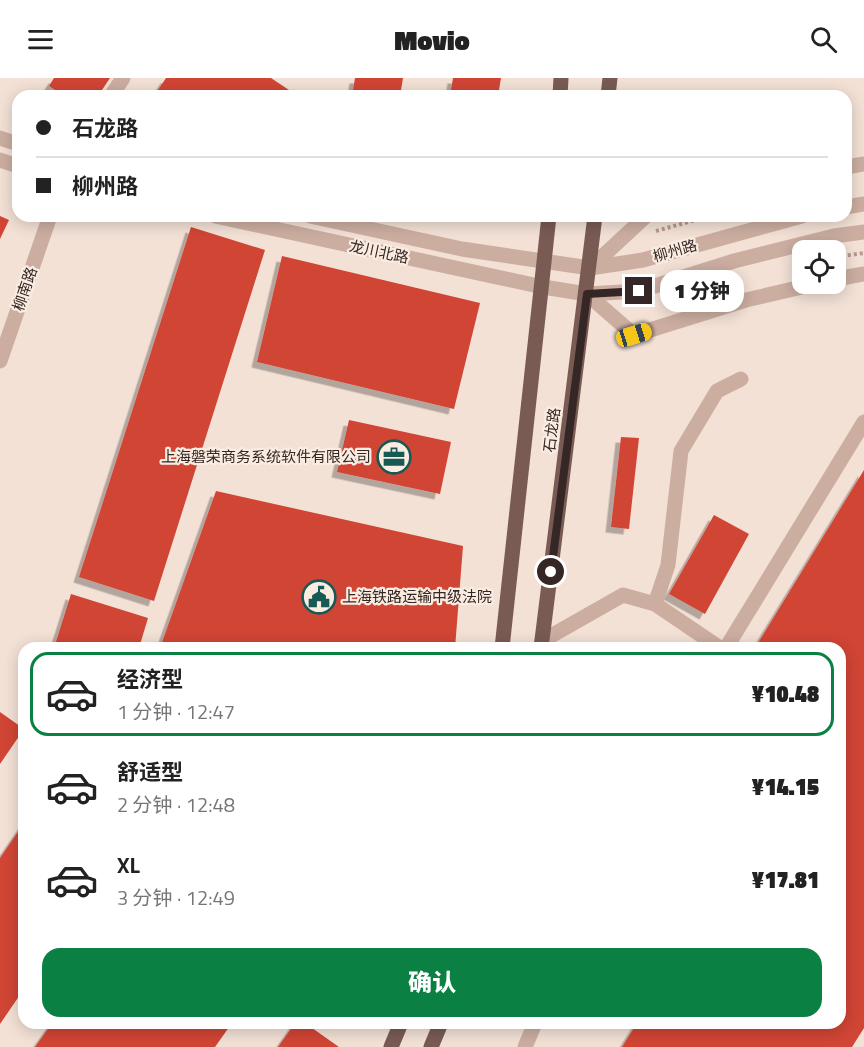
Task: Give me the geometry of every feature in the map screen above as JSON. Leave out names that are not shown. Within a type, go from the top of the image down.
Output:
[{"type":"main road","name":"石龙路","points":[[503,642],[548,222]]},
{"type":"main road","name":"石龙路","points":[[542,642],[594,222]]},
{"type":"main road","points":[[391,1047],[398,1029]]},
{"type":"main road","points":[[431,1047],[438,1029]]},
{"type":"street","name":"柳南路","points":[[0,361],[48,222]]},
{"type":"street","name":"龙川北路","points":[[243,222],[543,287]]},
{"type":"street","name":"龙川北路","points":[[338,222],[462,249],[544,263]]},
{"type":"street","points":[[590,268],[640,222]]},
{"type":"street","name":"柳州路","points":[[544,263],[590,268],[643,260],[780,222]]},
{"type":"street","name":"柳州路","points":[[543,287],[587,294],[639,291],[734,261],[834,236],[864,232]]},
{"type":"street","points":[[846,277],[864,274]]},
{"type":"street","points":[[587,294],[634,335],[746,300],[792,289]]},
{"type":"street","points":[[655,604],[668,565],[681,451],[717,391],[741,378]]},
{"type":"street","points":[[730,642],[864,422]]},
{"type":"street","points":[[547,642],[623,595],[655,604],[711,642]]},
{"type":"street","points":[[525,1047],[532,1029]]},
{"type":"path","name":"柳州路","points":[[646,234],[689,222]]},
{"type":"path","points":[[846,256],[864,253]]},
{"type":"building","points":[[54,78],[110,78],[102,90],[55,90],[49,86]]},
{"type":"building","points":[[166,78],[271,78],[289,90],[158,90]]},
{"type":"building","points":[[355,78],[403,78],[401,90],[353,90]]},
{"type":"building","points":[[453,78],[501,78],[499,90],[451,90]]},
{"type":"building","points":[[0,216],[9,220],[0,239]]},
{"type":"building","points":[[191,227],[265,250],[154,601],[79,577]]},
{"type":"building","points":[[282,256],[480,303],[454,409],[257,362]]},
{"type":"building","name":"上海磐荣商务系统软件有限公司","points":[[349,420],[451,442],[440,494],[337,472]]},
{"type":"building","points":[[621,437],[639,438],[629,529],[611,527]]},
{"type":"building","points":[[864,470],[864,1028],[852,1047],[622,1047],[633,1029],[846,1029],[846,642],[759,642]]},
{"type":"building","name":"上海铁路运输中级法院","points":[[216,491],[463,546],[455,642],[162,642]]},
{"type":"building","points":[[714,515],[749,534],[705,614],[669,594]]},
{"type":"building","points":[[71,594],[148,618],[141,642],[56,642]]},
{"type":"building","points":[[0,712],[18,725],[18,738],[0,764]]},
{"type":"building","points":[[18,832],[18,998],[0,1024],[0,858]]},
{"type":"building","points":[[48,1029],[228,1029],[215,1047],[35,1047]]},
{"type":"building","points":[[291,1029],[314,1029],[339,1047],[278,1047]]},
{"type":"place","name":"上海磐荣商务系统软件有限公司","points":[[394,457]]},
{"type":"place","name":"上海铁路运输中级法院","points":[[319,597]]},
{"type":"route","points":[[551,572],[587,294],[639,291]]}]
